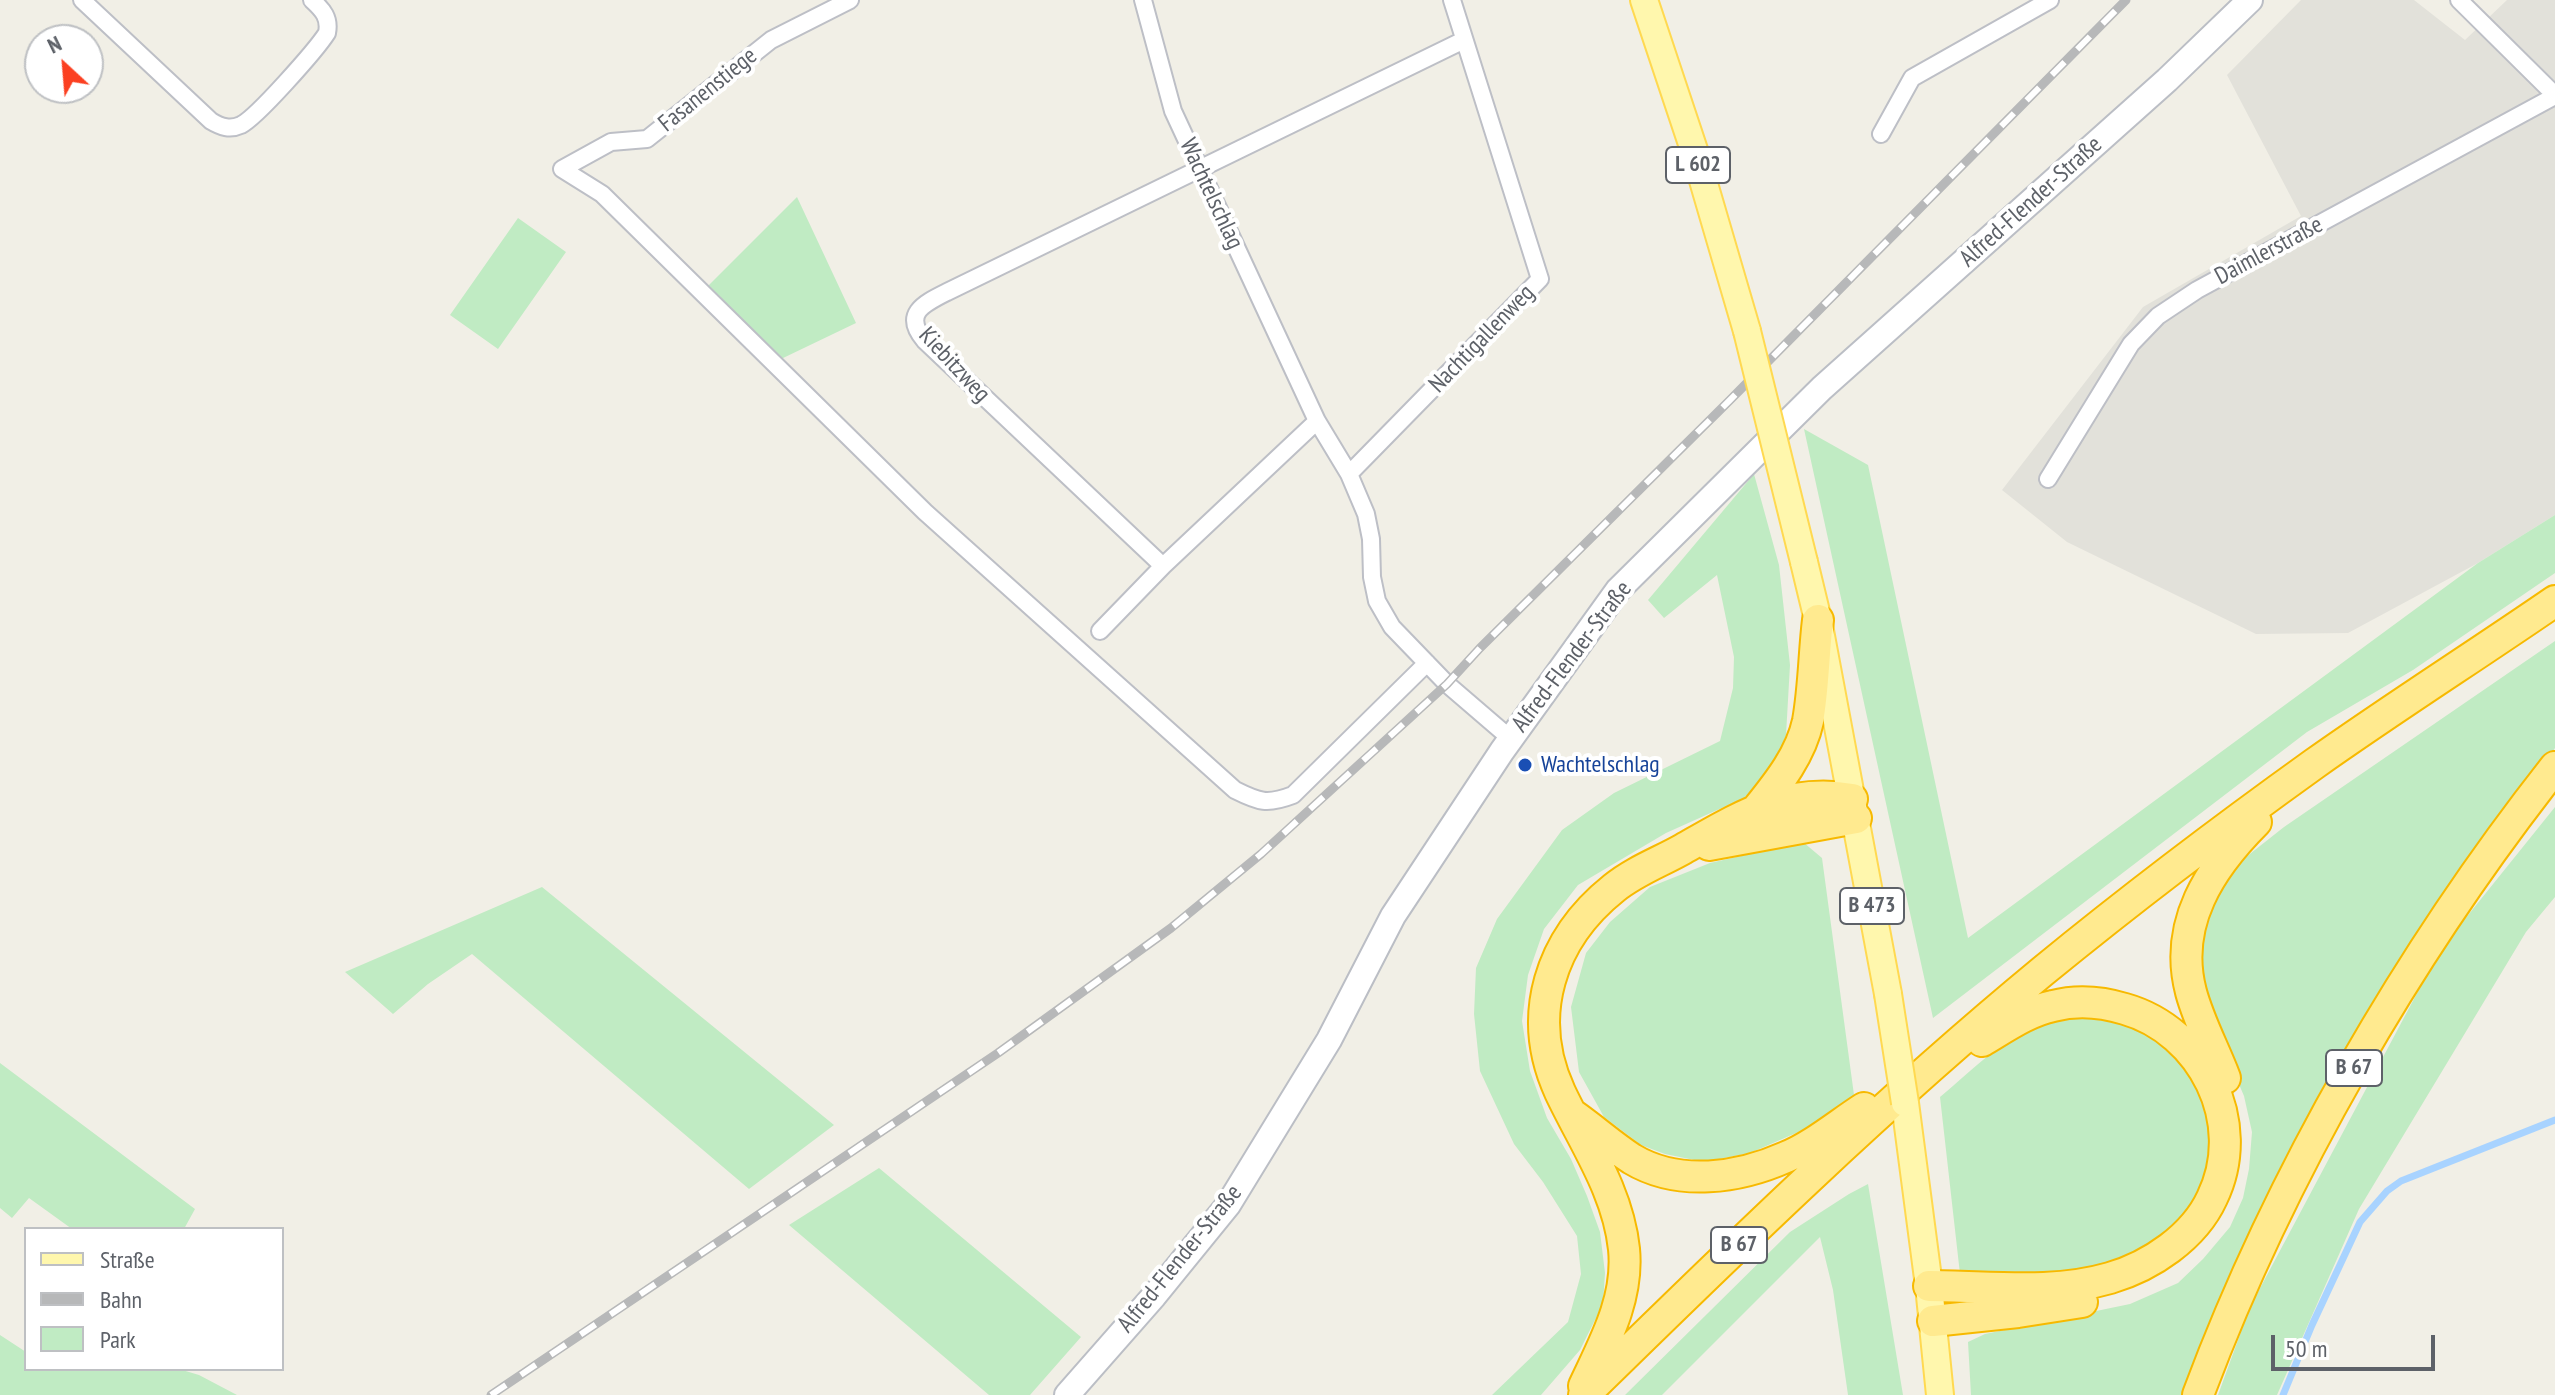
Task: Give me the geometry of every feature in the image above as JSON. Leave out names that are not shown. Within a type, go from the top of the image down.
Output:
[{"type":"highway","name":"B 67","points":[[1582,1395],[1916,1080],[2101,925],[2316,763],[2555,601]]},
{"type":"highway","points":[[1758,808],[1779,782],[1808,722],[1818,620]]},
{"type":"highway","points":[[1933,1321],[2018,1312],[2114,1295],[2167,1272],[2200,1245],[2224,1208],[2238,1174],[2240,1135],[2234,1100],[2190,990],[2186,961],[2189,929],[2211,873],[2241,837],[2316,763]]},
{"type":"highway","name":"B 67","points":[[2198,1395],[2258,1254],[2302,1164],[2368,1043],[2442,923],[2555,767]]},
{"type":"highway","points":[[1582,1395],[1615,1318],[1623,1285],[1624,1251],[1620,1224],[1608,1188],[1551,1069],[1545,1036],[1545,1001],[1556,960],[1566,939],[1597,902],[1635,874],[1758,808],[1831,795],[1854,808]]},
{"type":"highway","points":[[1679,851],[1854,808]]},
{"type":"highway","points":[[1573,1115],[1632,1159],[1653,1169],[1686,1176],[1725,1177],[1789,1156],[1891,1092],[2012,1023],[2051,1006],[2085,1002],[2112,1005],[2139,1013],[2168,1029],[2202,1064],[2221,1112],[2225,1141],[2213,1198],[2189,1232],[2149,1263],[2111,1278],[2072,1286],[1929,1286]]},
{"type":"main road","name":"L 602","points":[[1644,0],[1695,153],[1747,331],[1818,620],[1854,808]]},
{"type":"main road","name":"B 473","points":[[1854,808],[1888,994],[1916,1175],[1940,1395]]},
{"type":"street","points":[[82,0],[211,121],[232,128],[251,118],[327,33],[329,23],[325,14],[312,0]]},
{"type":"street","name":"Fasanenstiege","points":[[850,0],[771,40],[647,139],[611,142],[562,169],[602,194],[925,512],[1235,790],[1255,800],[1274,802],[1293,795],[1427,663]]},
{"type":"street","name":"Wachtelschlag","points":[[1143,0],[1173,111],[1317,421],[1349,474],[1366,514],[1377,601],[1392,627],[1447,684],[1511,739]]},
{"type":"street","name":"Nachtigallenweg","points":[[1349,474],[1540,279],[1452,0]]},
{"type":"street","points":[[1881,134],[1912,78],[2050,0]]},
{"type":"street","name":"Alfred-Flender-Straße","points":[[1067,1395],[1228,1205],[1329,1040],[1393,916],[1511,739],[1618,590],[1822,388],[2156,91],[2250,0]]},
{"type":"street","points":[[2459,0],[2555,96]]},
{"type":"street","points":[[1200,169],[1464,40]]},
{"type":"street","name":"Daimlerstraße","points":[[2048,479],[2131,344],[2158,316],[2197,290],[2555,96]]},
{"type":"street","name":"Kiebitzweg","points":[[1163,566],[925,341],[917,332],[915,321],[918,311],[928,302],[1200,169]]},
{"type":"street","points":[[1100,631],[1163,566],[1317,421]]},
{"type":"shaded area","points":[[2301,0],[2414,0],[2465,40],[2507,0],[2555,0],[2555,515],[2478,563],[2348,633],[2256,634],[2067,542],[2002,490],[2143,307],[2301,216],[2227,75]]},
{"type":"green space","points":[[797,197],[856,323],[781,359],[708,286]]},
{"type":"green space","points":[[518,218],[566,252],[498,349],[450,315]]},
{"type":"green space","points":[[1804,429],[1868,465],[1968,938],[2478,563],[2555,515],[2555,573],[2413,670],[2307,732],[1933,1018]]},
{"type":"green space","points":[[1754,474],[1779,565],[1790,665],[1786,735],[1772,770],[1744,798],[1666,833],[1578,885],[1544,929],[1528,975],[1522,1021],[1530,1071],[1547,1118],[1571,1159],[1600,1232],[1605,1273],[1603,1304],[1580,1350],[1541,1395],[1492,1395],[1568,1322],[1581,1274],[1577,1236],[1543,1182],[1514,1144],[1480,1071],[1474,1014],[1476,968],[1497,919],[1562,830],[1614,793],[1720,741],[1733,688],[1734,657],[1717,575],[1664,618],[1648,600]]},
{"type":"green space","points":[[2555,641],[2555,748],[2274,1193],[2231,1277],[2184,1395],[1971,1395],[1968,1342],[1985,1334],[2130,1304],[2178,1283],[2230,1227],[2243,1198],[2252,1132],[2244,1096],[2211,1028],[2196,945],[2227,872],[2284,827]]},
{"type":"green space","points":[[2555,807],[2555,897],[2526,932],[2359,1209],[2277,1395],[2218,1395],[2250,1307],[2440,950]]},
{"type":"green space","points":[[1803,842],[1822,858],[1854,1095],[1846,1104],[1803,1130],[1750,1153],[1704,1162],[1665,1154],[1641,1145],[1604,1117],[1579,1072],[1571,1007],[1586,953],[1610,922],[1650,887],[1710,863]]},
{"type":"green space","points":[[542,887],[834,1125],[749,1189],[472,954],[428,984],[393,1014],[345,972]]},
{"type":"green space","points":[[2095,1016],[2135,1026],[2188,1067],[2206,1102],[2213,1143],[2202,1193],[2169,1233],[2124,1264],[2059,1280],[1960,1274],[1940,1097],[1995,1050],[2041,1022],[2058,1017]]},
{"type":"green space","points":[[0,1063],[195,1209],[185,1227],[69,1227],[29,1198],[12,1218],[0,1208]]},
{"type":"green space","points":[[879,1168],[1081,1337],[1030,1395],[989,1395],[789,1225]]},
{"type":"green space","points":[[1868,1184],[1903,1395],[1848,1395],[1833,1290],[1820,1237],[1662,1395],[1625,1395],[1790,1232]]},
{"type":"green space","points":[[0,1335],[24,1351],[24,1371],[186,1371],[237,1395],[0,1395]]},
{"type":"waterway","points":[[2283,1395],[2360,1222],[2387,1191],[2401,1181],[2555,1120]]},
{"type":"railway","points":[[491,1395],[998,1053],[1171,928],[1261,854],[1447,684],[2126,0]]},
{"type":"place","name":"Wachtelschlag","points":[[1525,765]]}]
